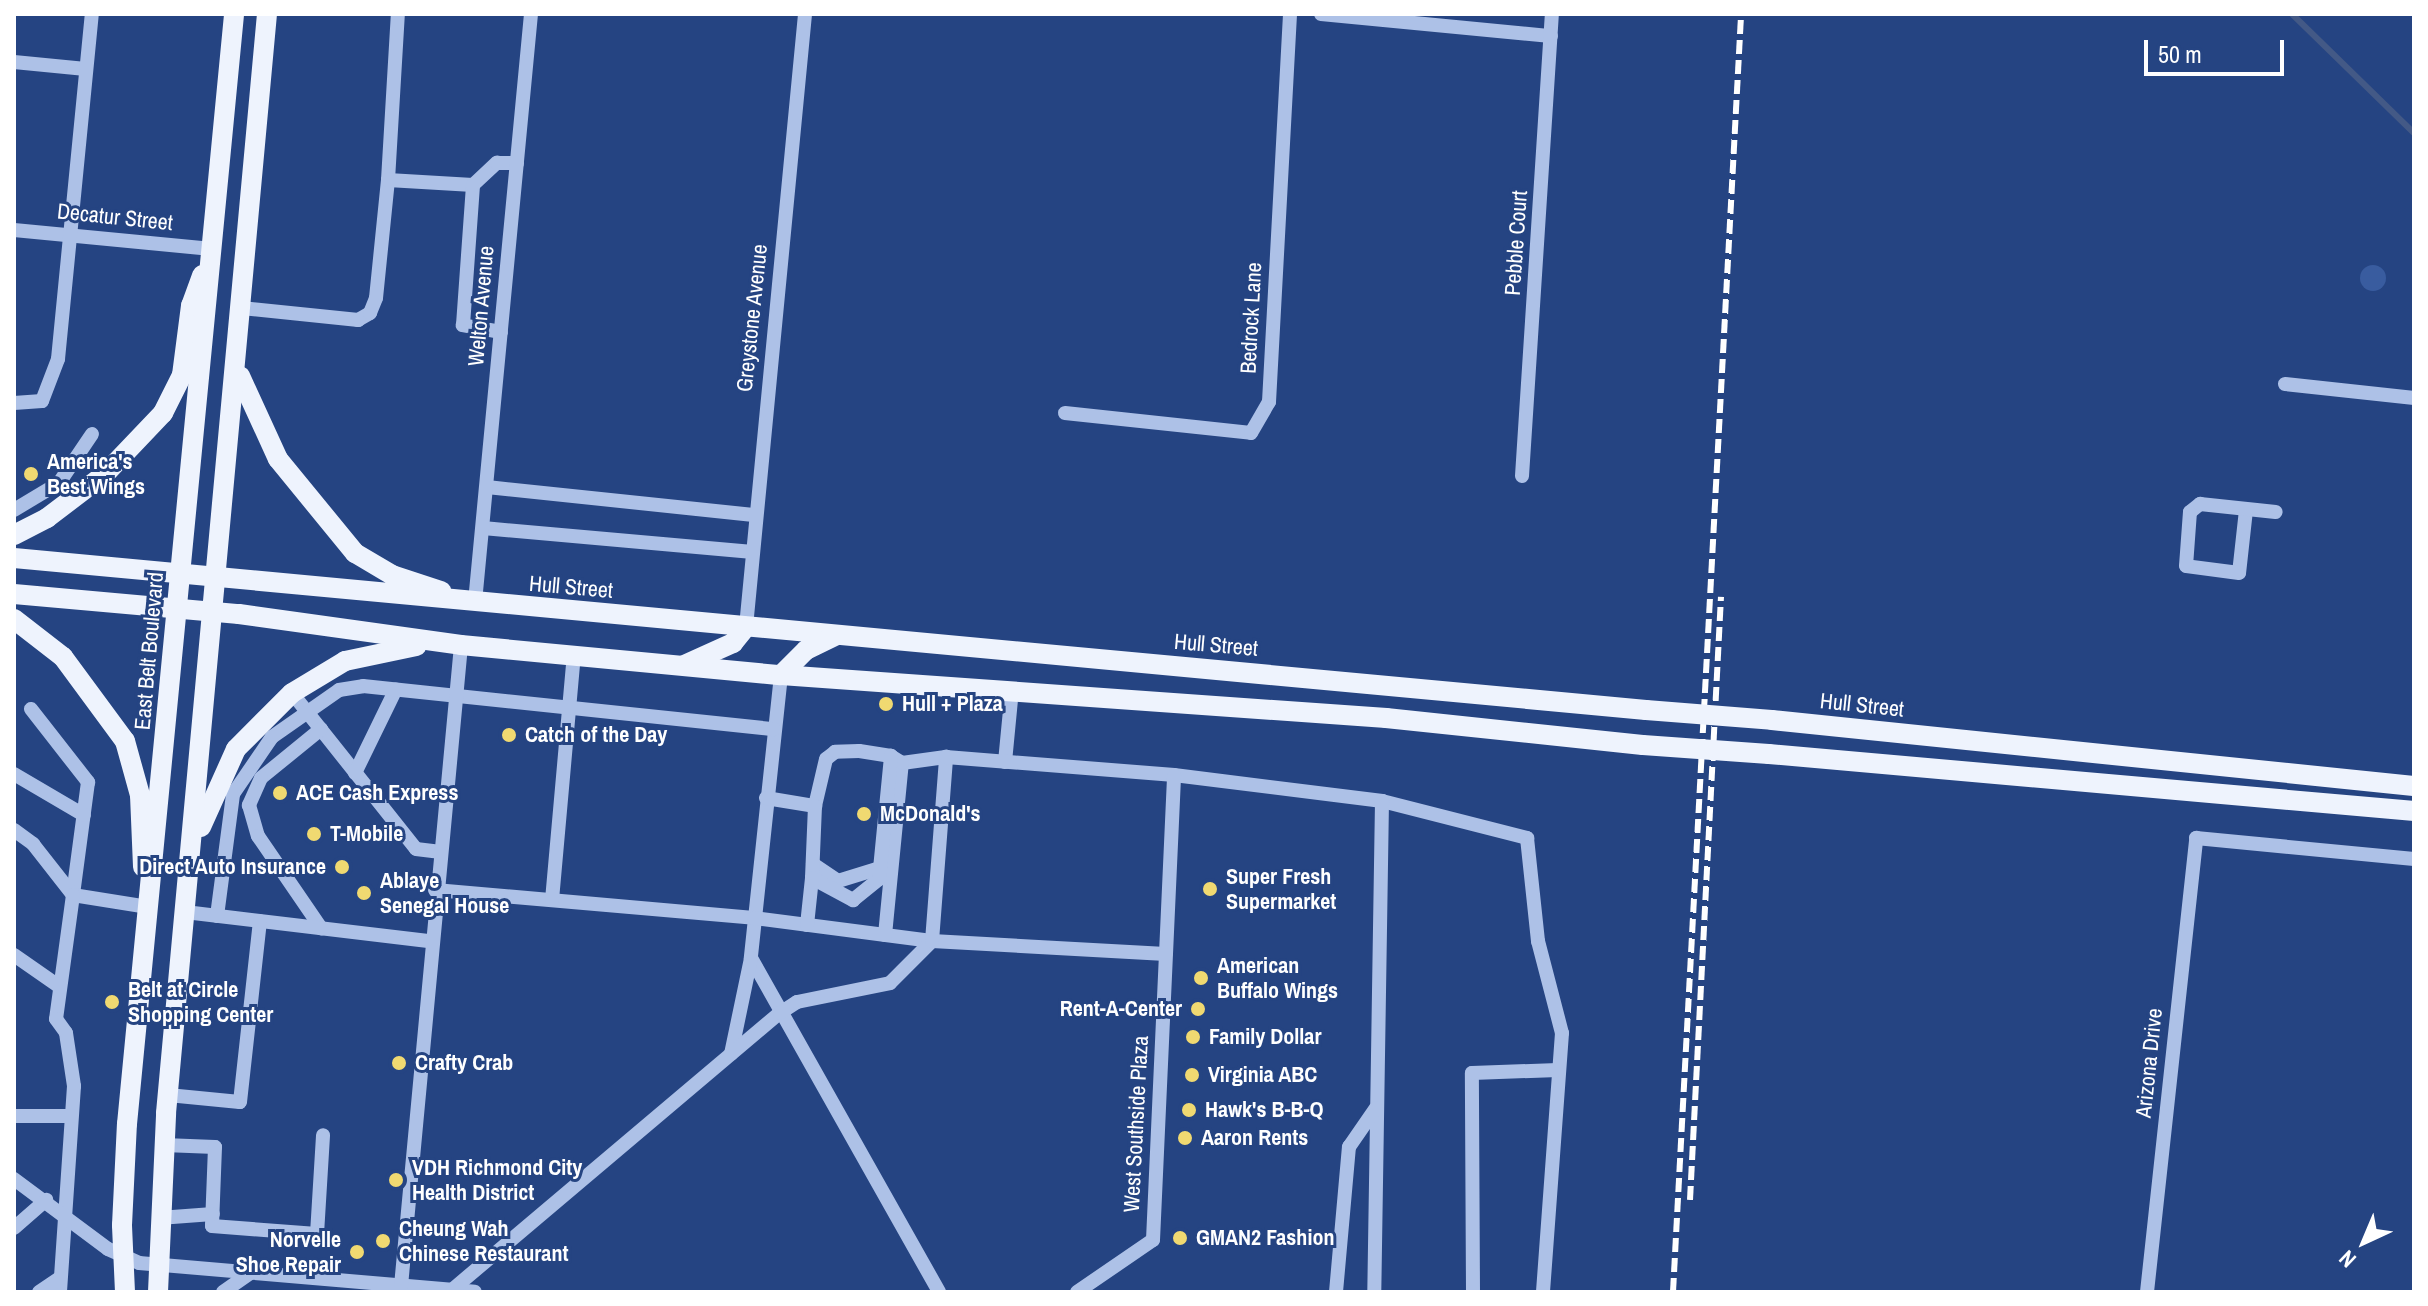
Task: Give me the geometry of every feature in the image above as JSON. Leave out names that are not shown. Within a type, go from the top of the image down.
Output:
[{"type":"main road","name":"East Belt Boulevard","points":[[125,1292],[123,1257],[127,1124],[234,14]]},
{"type":"main road","points":[[158,1292],[159,1218],[168,1095],[267,14]]},
{"type":"main road","points":[[14,535],[81,493],[130,451],[163,413],[182,375],[191,306],[212,249]]},
{"type":"main road","points":[[237,366],[278,459],[355,553],[392,575],[475,602]]},
{"type":"main road","name":"Hull Street","points":[[14,558],[1772,720],[2414,786]]},
{"type":"main road","points":[[14,594],[213,612],[433,643],[781,675],[1012,689],[2414,811]]},
{"type":"main road","points":[[14,619],[74,669],[125,741],[140,795],[148,907]]},
{"type":"main road","points":[[684,665],[733,643],[746,627]]},
{"type":"main road","points":[[781,675],[806,650],[839,635]]},
{"type":"main road","points":[[190,857],[231,756],[345,661],[433,643]]},
{"type":"street","points":[[14,403],[42,401],[54,381],[92,14]]},
{"type":"street","points":[[242,308],[335,320],[358,320],[370,313],[388,180],[398,14]]},
{"type":"street","name":"Welton Avenue","points":[[475,602],[531,14]]},
{"type":"street","name":"Greystone Avenue","points":[[746,627],[750,552],[805,14]]},
{"type":"street","name":"Bedrock Lane","points":[[1065,413],[1251,433],[1269,402],[1290,14]]},
{"type":"street","points":[[1321,14],[1551,36]]},
{"type":"street","name":"Pebble Court","points":[[1522,476],[1552,14]]},
{"type":"street","points":[[14,62],[86,69]]},
{"type":"street","points":[[501,332],[463,325],[473,185],[497,163],[517,163]]},
{"type":"street","points":[[388,180],[473,185]]},
{"type":"street","name":"Decatur Street","points":[[14,230],[212,249]]},
{"type":"street","points":[[2285,384],[2414,398]]},
{"type":"street","points":[[14,510],[59,483],[92,434]]},
{"type":"street","points":[[487,487],[754,515]]},
{"type":"street","points":[[2246,510],[2239,573],[2186,566],[2190,512],[2200,504],[2276,512]]},
{"type":"street","points":[[483,528],[750,552]]},
{"type":"street","points":[[401,1286],[430,941],[461,645]]},
{"type":"street","points":[[552,900],[566,708],[574,655]]},
{"type":"street","points":[[731,1054],[751,958],[781,675]]},
{"type":"street","points":[[217,916],[233,794],[299,702],[363,686],[774,729]]},
{"type":"street","points":[[355,773],[396,689]]},
{"type":"street","points":[[1005,762],[1012,689]]},
{"type":"street","points":[[299,702],[416,849],[439,852]]},
{"type":"street","points":[[31,709],[88,782],[56,1019],[66,1033],[74,1086],[60,1285],[39,1292]]},
{"type":"street","points":[[321,729],[261,778],[249,805],[258,836],[321,928]]},
{"type":"street","points":[[807,925],[820,773],[835,752],[897,759],[946,757],[1174,775],[1382,801],[1527,838],[1538,941],[1562,1033],[1543,1292]]},
{"type":"street","points":[[453,1289],[780,1013],[797,1002],[890,983],[932,941],[946,757]]},
{"type":"street","points":[[812,871],[838,881],[880,868],[897,759]]},
{"type":"street","points":[[885,935],[891,890],[897,759]]},
{"type":"street","points":[[14,774],[84,815]]},
{"type":"street","name":"West Southside Plaza","points":[[1077,1292],[1153,1240],[1174,775]]},
{"type":"street","points":[[766,798],[815,806]]},
{"type":"street","points":[[1374,1292],[1382,801]]},
{"type":"street","points":[[14,830],[33,844],[73,895],[148,907]]},
{"type":"street","name":"Arizona Drive","points":[[2147,1292],[2196,838],[2414,859]]},
{"type":"street","points":[[435,890],[754,918],[932,941],[1166,954]]},
{"type":"street","points":[[185,912],[430,941]]},
{"type":"street","points":[[168,1095],[240,1102],[260,921]]},
{"type":"street","points":[[14,955],[60,987]]},
{"type":"street","points":[[751,958],[939,1292]]},
{"type":"street","points":[[1473,1292],[1472,1073],[1558,1070]]},
{"type":"street","points":[[1336,1292],[1349,1147],[1376,1108]]},
{"type":"street","points":[[14,1116],[71,1116]]},
{"type":"street","points":[[164,1145],[215,1147],[212,1226],[317,1234],[323,1135]]},
{"type":"street","points":[[14,1179],[123,1257],[157,1267],[249,1274],[347,1287],[401,1286],[475,1292]]},
{"type":"street","points":[[14,1228],[46,1200]]},
{"type":"street","points":[[159,1218],[213,1214]]},
{"type":"street","points":[[223,1292],[249,1274]]},
{"type":"shaded area","points":[[2373,265],[2382,269],[2386,278],[2382,287],[2373,291],[2364,287],[2360,278],[2364,269]]},
{"type":"waterway","points":[[2292,14],[2414,133]]},
{"type":"railway","points":[[1673,1292],[1741,14]]},
{"type":"railway","points":[[1690,1200],[1721,597]]},
{"type":"place","name":"America's Best Wings","points":[[31,474]]},
{"type":"place","name":"Hull + Plaza","points":[[886,704]]},
{"type":"place","name":"Catch of the Day","points":[[509,735]]},
{"type":"place","name":"ACE Cash Express","points":[[280,793]]},
{"type":"place","name":"McDonald's","points":[[864,814]]},
{"type":"place","name":"T-Mobile","points":[[314,834]]},
{"type":"place","name":"Direct Auto Insurance","points":[[342,867]]},
{"type":"place","name":"Super Fresh Supermarket","points":[[1210,889]]},
{"type":"place","name":"Ablaye Senegal House","points":[[364,893]]},
{"type":"place","name":"American Buffalo Wings","points":[[1201,978]]},
{"type":"place","name":"Belt at Circle Shopping Center","points":[[112,1002]]},
{"type":"place","name":"Rent-A-Center","points":[[1198,1009]]},
{"type":"place","name":"Family Dollar","points":[[1193,1037]]},
{"type":"place","name":"Crafty Crab","points":[[399,1063]]},
{"type":"place","name":"Virginia ABC","points":[[1192,1075]]},
{"type":"place","name":"Hawk's B-B-Q","points":[[1189,1110]]},
{"type":"place","name":"Aaron Rents","points":[[1185,1138]]},
{"type":"place","name":"VDH Richmond City Health District","points":[[396,1180]]},
{"type":"place","name":"GMAN2 Fashion","points":[[1180,1238]]},
{"type":"place","name":"Cheung Wah Chinese Restaurant","points":[[383,1241]]},
{"type":"place","name":"Norvelle Shoe Repair","points":[[357,1252]]}]
